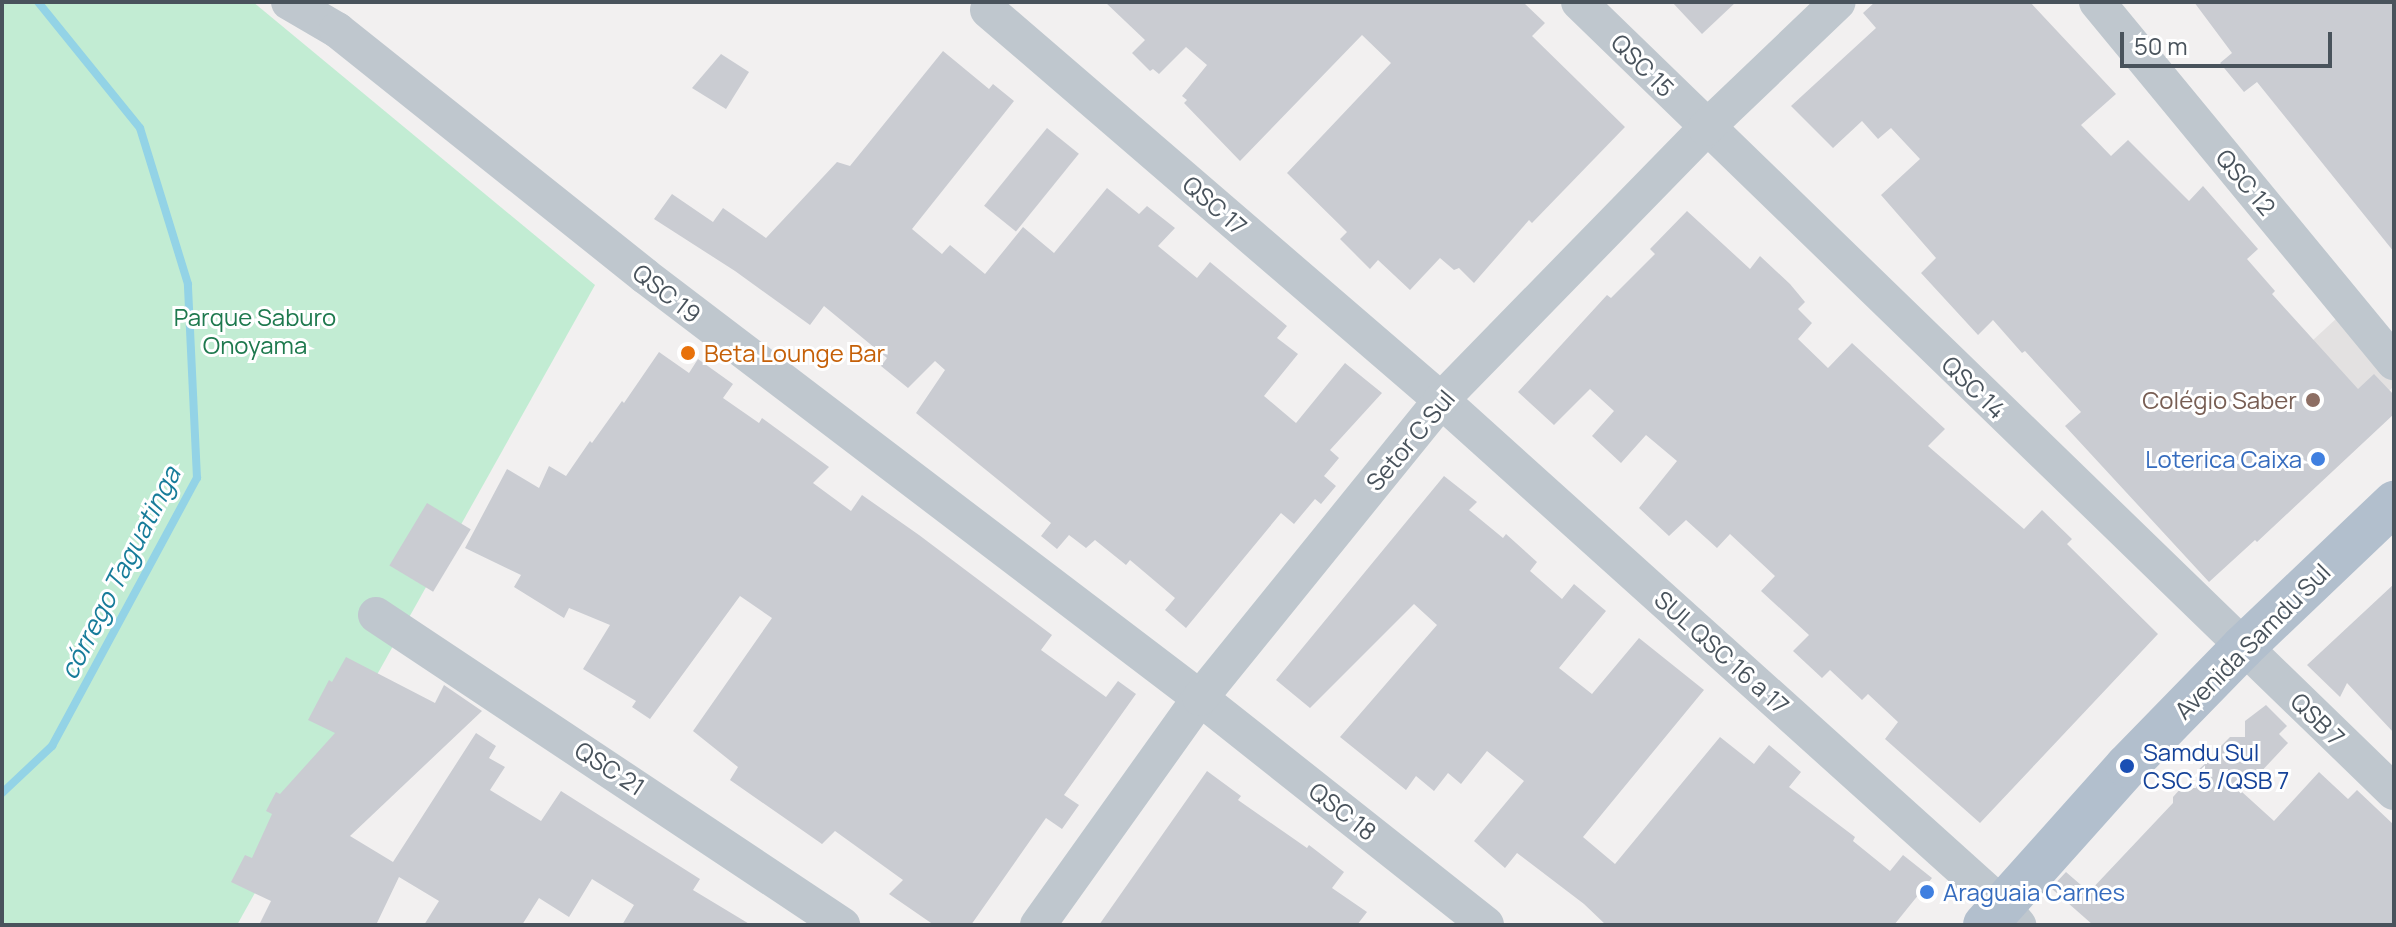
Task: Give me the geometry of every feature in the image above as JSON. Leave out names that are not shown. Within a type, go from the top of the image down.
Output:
[{"type":"main road","name":"Avenida Samdu Sul","points":[[2002,918],[2127,766],[2243,647],[2394,503]]},
{"type":"street","name":"QSC 19","points":[[289,2],[337,30],[657,286],[1200,698]]},
{"type":"street","name":"QSC 15","points":[[1579,2],[1706,128]]},
{"type":"street","name":"Setor C Sul","points":[[1038,925],[1200,698],[1441,400],[1706,128],[1838,2]]},
{"type":"street","name":"QSC 12","points":[[2097,2],[2394,362]]},
{"type":"street","name":"QSC 17","points":[[988,10],[1441,400]]},
{"type":"street","name":"QSC 14","points":[[1706,128],[2243,647]]},
{"type":"street","name":"SUL QSC 16 a 17","points":[[1441,400],[2002,918]]},
{"type":"street","name":"QSC 21","points":[[376,615],[842,925]]},
{"type":"street","name":"QSB 7","points":[[2243,647],[2394,792]]},
{"type":"street","name":"QSC 18","points":[[1200,698],[1486,925]]},
{"type":"shaded area","name":"Colégio Saber","points":[[2338,317],[2394,381],[2394,386],[2293,481],[2232,415]]},
{"type":"green space","name":"Parque Saburo Onoyama","points":[[2,2],[253,2],[595,285],[237,925],[2,925]]},
{"type":"building","points":[[1105,2],[1523,2],[1545,23],[1532,36],[1625,127],[1532,223],[1529,220],[1474,283],[1459,268],[1454,270],[1440,258],[1410,290],[1378,260],[1370,269],[1340,239],[1347,232],[1287,173],[1391,63],[1362,35],[1240,161],[1184,103],[1187,100],[1182,96],[1207,65],[1186,47],[1159,74],[1153,69],[1150,71],[1132,53],[1145,40]]},
{"type":"building","points":[[1672,2],[1736,2],[1702,34]]},
{"type":"building","points":[[1875,2],[2030,2],[2116,94],[2081,125],[2111,156],[2128,140],[2189,201],[2203,186],[2258,249],[2247,259],[2275,291],[2272,294],[2358,389],[2374,374],[2394,395],[2394,414],[2257,542],[2255,540],[2209,582],[2065,426],[2081,412],[2025,351],[2022,353],[1993,320],[1978,335],[1921,273],[1936,258],[1881,195],[1920,159],[1891,128],[1878,139],[1862,121],[1833,148],[1791,106],[1876,28],[1863,13]]},
{"type":"building","points":[[2194,2],[2394,2],[2394,252],[2257,82],[2244,92],[2220,63],[2232,53]]},
{"type":"building","points":[[943,51],[989,89],[993,84],[1014,101],[912,229],[942,254],[950,245],[985,274],[1023,227],[1054,253],[1107,188],[1139,214],[1147,206],[1175,228],[1158,246],[1197,278],[1210,262],[1287,326],[1277,338],[1298,354],[1264,396],[1296,423],[1345,363],[1382,393],[1330,450],[1339,458],[1324,476],[1336,486],[1321,504],[1315,499],[1294,524],[1281,513],[1186,628],[1165,610],[1175,598],[1130,560],[1126,565],[1095,540],[1086,548],[1069,535],[1057,549],[1041,536],[1051,523],[916,413],[945,370],[935,361],[908,388],[881,366],[887,358],[824,306],[810,325],[735,271],[654,219],[672,194],[713,222],[723,208],[766,238],[837,162],[850,166]]},
{"type":"building","points":[[721,54],[749,72],[726,109],[692,88]]},
{"type":"building","points":[[1047,128],[1079,154],[1016,232],[984,206]]},
{"type":"building","points":[[1687,211],[1750,269],[1760,256],[1790,284],[1805,302],[1798,309],[1812,323],[1798,339],[1828,368],[1852,343],[1945,429],[1928,446],[2024,529],[2042,510],[2072,539],[2067,544],[2158,634],[1980,823],[1885,739],[1898,722],[1868,694],[1862,700],[1830,670],[1822,678],[1793,651],[1809,635],[1761,591],[1775,576],[1730,534],[1717,548],[1686,520],[1669,536],[1639,508],[1677,461],[1646,435],[1621,463],[1592,436],[1614,411],[1590,389],[1554,425],[1518,392],[1607,295],[1611,298],[1655,254],[1650,249]]},
{"type":"building","points":[[659,352],[689,373],[698,359],[733,384],[723,398],[759,423],[762,418],[829,467],[813,483],[851,511],[862,495],[919,535],[1052,635],[1041,650],[1106,697],[1118,681],[1136,694],[1064,795],[1079,805],[1062,829],[1046,818],[971,925],[934,925],[889,894],[903,880],[835,831],[822,844],[730,780],[738,767],[693,731],[772,618],[740,596],[650,719],[632,707],[636,701],[583,669],[610,625],[569,608],[564,618],[514,587],[521,575],[465,548],[507,469],[539,488],[549,466],[566,476],[590,441],[592,443],[622,401],[624,403]]},
{"type":"building","points":[[1444,476],[1477,502],[1469,510],[1503,538],[1506,534],[1537,562],[1530,571],[1562,599],[1574,584],[1606,611],[1559,668],[1592,694],[1639,638],[1704,690],[1583,837],[1615,864],[1720,737],[1754,764],[1769,745],[1801,772],[1789,787],[1855,837],[1853,841],[1890,871],[1903,855],[1932,878],[1894,925],[1606,925],[1584,904],[1517,853],[1505,868],[1474,841],[1524,781],[1487,751],[1461,784],[1448,773],[1434,791],[1416,776],[1406,790],[1340,737],[1437,625],[1414,604],[1310,708],[1276,680]]},
{"type":"building","points":[[427,503],[471,529],[433,592],[389,566]]},
{"type":"building","points":[[2394,584],[2394,733],[2347,683],[2340,697],[2307,665]]},
{"type":"building","points":[[346,657],[435,703],[444,685],[482,711],[350,836],[393,862],[476,733],[496,746],[489,758],[505,767],[490,790],[541,821],[561,791],[700,879],[693,890],[751,925],[622,925],[634,905],[592,879],[569,917],[539,898],[522,925],[424,925],[439,901],[399,877],[376,925],[259,925],[271,901],[231,882],[245,855],[252,858],[272,814],[266,811],[276,792],[280,794],[335,733],[308,720],[329,680],[332,682]]},
{"type":"building","points":[[2266,705],[2287,726],[2279,734],[2288,743],[2242,792],[2274,821],[2319,772],[2348,799],[2357,790],[2394,825],[2394,925],[2093,925],[2051,888],[2066,872],[2089,892],[2173,803],[2173,797],[2181,788],[2196,788],[2197,771],[2206,763],[2221,760],[2221,746],[2230,737],[2245,737],[2245,721]]},
{"type":"building","points":[[1207,771],[1241,796],[1238,800],[1307,848],[1309,845],[1344,872],[1332,888],[1367,912],[1357,925],[1099,925]]},
{"type":"waterway","name":"córrego Taguatinga","points":[[2,793],[52,746],[197,478],[188,284],[140,128],[38,2]]},
{"type":"place","name":"Beta Lounge Bar","points":[[688,353]]},
{"type":"place","name":"Colégio Saber","points":[[2313,400]]},
{"type":"place","name":"Loterica Caixa","points":[[2318,459]]},
{"type":"place","name":"Samdu Sul CSC 5 /QSB 7","points":[[2127,766]]},
{"type":"place","name":"Araguaia Carnes","points":[[1927,892]]}]
